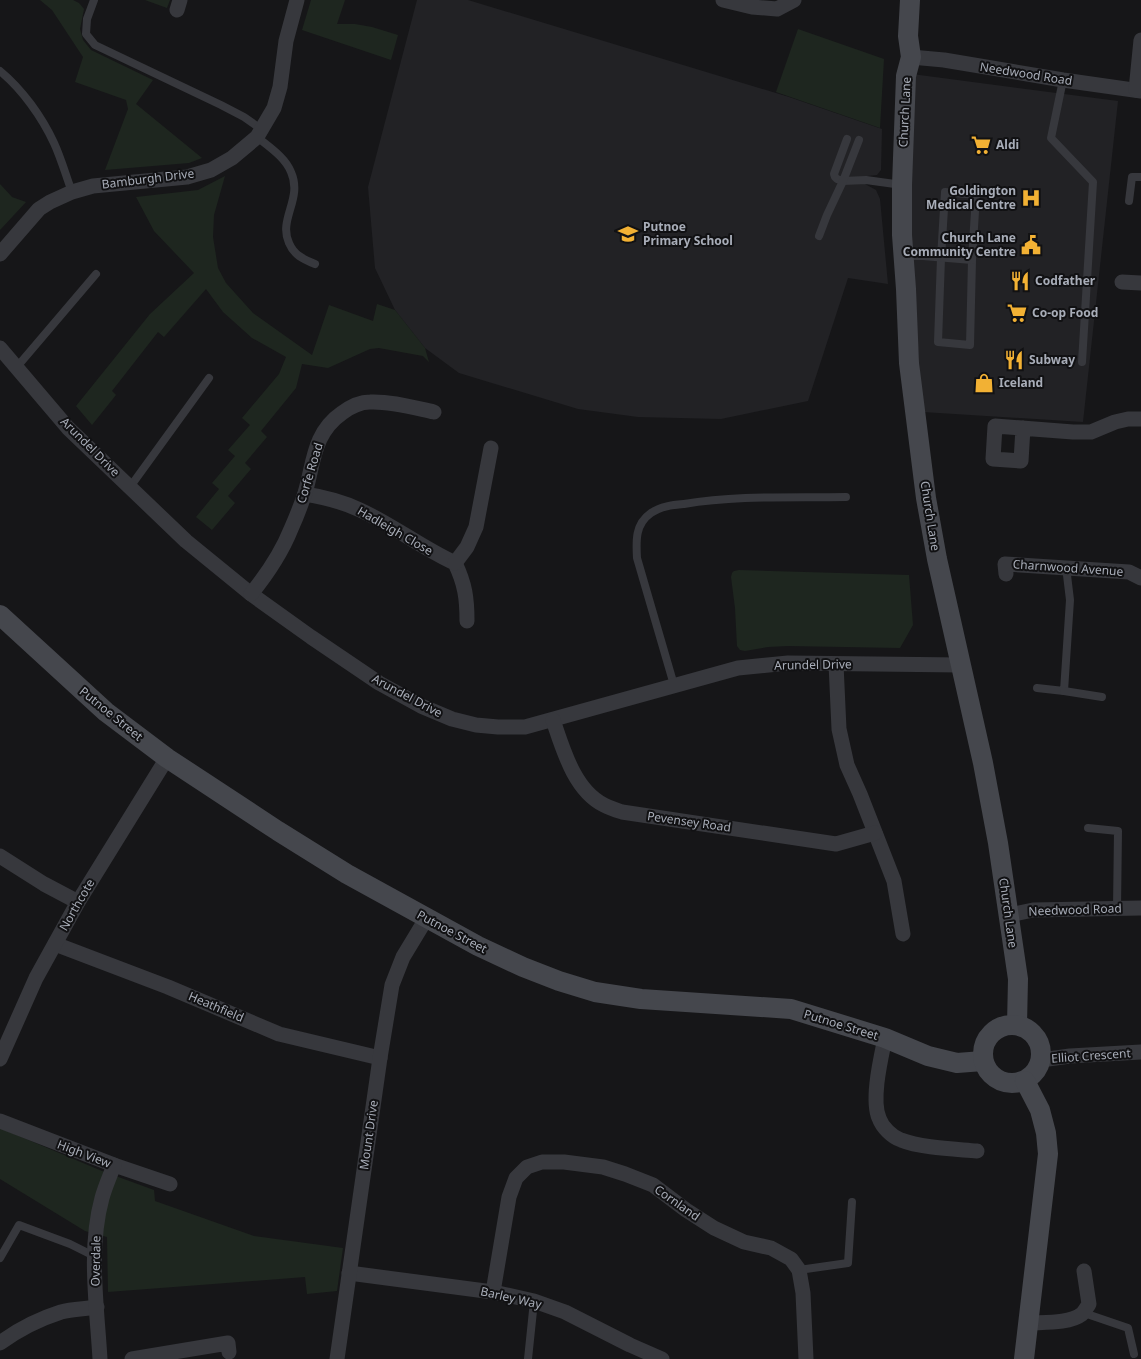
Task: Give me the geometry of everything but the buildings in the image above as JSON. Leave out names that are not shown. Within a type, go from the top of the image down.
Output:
[{"type":"street","name":"Bamburgh Drive","points":[[0,254],[39,209],[72,192],[93,186],[187,176],[211,170],[232,158],[259,133],[274,108],[280,87],[286,41],[297,0]]},
{"type":"street","points":[[723,0],[752,7],[777,9],[794,0]]},
{"type":"street","name":"Church Lane","points":[[910,0],[908,36],[912,58],[906,76],[902,185],[909,364],[926,498],[937,559],[983,763],[998,843],[1018,979],[1017,1025]]},
{"type":"street","points":[[1138,91],[1141,40]]},
{"type":"street","name":"Needwood Road","points":[[912,58],[944,60],[1138,91]]},
{"type":"street","points":[[1122,282],[1141,283]]},
{"type":"street","name":"Arundel Drive","points":[[0,348],[68,428],[186,541],[252,594],[379,683],[421,706],[452,719],[476,725],[525,727],[738,668],[788,663],[961,665]]},
{"type":"street","name":"Corfe Road","points":[[252,594],[273,566],[291,530],[305,494],[314,454],[323,432],[333,419],[350,407],[370,402],[434,412]]},
{"type":"street","points":[[1023,428],[1091,432],[1115,422],[1141,419]]},
{"type":"street","points":[[467,621],[467,602],[462,579],[455,563],[467,547],[476,527],[491,448]]},
{"type":"street","name":"Hadleigh Close","points":[[305,494],[332,499],[360,510],[437,555],[455,563]]},
{"type":"street","name":"Charnwood Avenue","points":[[1006,574],[1005,564],[1129,572],[1141,578]]},
{"type":"street","name":"Putnoe Street","points":[[0,615],[106,712],[168,758],[278,832],[347,874],[478,946],[523,967],[595,992],[641,999],[791,1010],[885,1038],[928,1056],[957,1063],[983,1060]]},
{"type":"street","points":[[836,664],[839,729],[847,765],[894,881],[903,934]]},
{"type":"street","name":"Pevensey Road","points":[[553,720],[573,772],[586,791],[602,804],[622,812],[836,844],[875,833]]},
{"type":"street","name":"Northcote","points":[[0,1059],[36,978],[78,902],[168,758]]},
{"type":"street","points":[[0,856],[44,884],[78,902]]},
{"type":"street","name":"Needwood Road","points":[[1009,915],[1033,910],[1141,908]]},
{"type":"street","name":"Mount Drive","points":[[337,1359],[392,985],[403,958],[426,918]]},
{"type":"street","name":"Heathfield","points":[[55,944],[168,987],[279,1034],[380,1058]]},
{"type":"street","points":[[1017,1025],[1029,1030],[1039,1043],[1041,1060],[1035,1072],[1025,1080],[1009,1083],[992,1076],[983,1060],[983,1047],[990,1035],[1002,1026],[1017,1025]]},
{"type":"street","points":[[885,1038],[876,1102],[879,1118],[886,1130],[898,1139],[914,1144],[977,1151]]},
{"type":"street","name":"Elliot Crescent","points":[[1041,1060],[1070,1056],[1141,1052]]},
{"type":"street","points":[[1024,1359],[1048,1154],[1046,1133],[1040,1110],[1025,1080]]},
{"type":"street","name":"High View","points":[[0,1121],[114,1165],[170,1184]]},
{"type":"street","name":"Cornland","points":[[493,1292],[509,1197],[516,1178],[527,1167],[542,1162],[564,1162],[603,1167],[653,1185],[714,1228],[744,1242],[771,1248],[791,1258],[800,1270]]},
{"type":"street","name":"Overdale","points":[[100,1359],[94,1256],[102,1198],[114,1165]]},
{"type":"street","points":[[800,1270],[806,1359]]},
{"type":"street","points":[[1028,1323],[1074,1319],[1084,1313],[1089,1304],[1084,1271]]},
{"type":"street","name":"Barley Way","points":[[349,1273],[493,1292],[534,1301],[565,1312],[662,1359]]},
{"type":"street","points":[[0,1343],[32,1323],[62,1312],[96,1307]]},
{"type":"street","points":[[132,1359],[228,1343],[229,1352]]},
{"type":"lane","points":[[93,0],[87,19],[86,34],[95,45],[244,117],[281,157],[291,172],[294,184],[293,201],[286,222],[286,236],[292,250],[302,259],[315,264]]},
{"type":"lane","points":[[0,71],[11,80],[34,107],[54,143],[72,192]]},
{"type":"lane","points":[[1063,80],[1051,138],[1093,182],[1082,362]]},
{"type":"lane","points":[[847,139],[834,174],[837,179],[843,181],[866,180],[902,185]]},
{"type":"lane","points":[[819,236],[859,140]]},
{"type":"lane","points":[[1129,201],[1132,176],[1141,177]]},
{"type":"lane","points":[[945,192],[976,195],[970,345],[938,342],[941,258],[945,192]]},
{"type":"lane","points":[[904,256],[972,260]]},
{"type":"lane","points":[[16,368],[96,274]]},
{"type":"lane","points":[[130,488],[209,378]]},
{"type":"lane","points":[[674,685],[637,558],[635,540],[640,526],[651,513],[665,507],[731,498],[846,497]]},
{"type":"lane","points":[[1064,691],[1070,600],[1066,568]]},
{"type":"lane","points":[[1037,688],[1102,697]]},
{"type":"lane","points":[[1088,828],[1118,831],[1117,908]]},
{"type":"lane","points":[[800,1270],[848,1263],[852,1202]]},
{"type":"lane","points":[[0,1258],[20,1225],[70,1244],[94,1256]]},
{"type":"lane","points":[[528,1359],[534,1301]]},
{"type":"lane","points":[[1084,1313],[1128,1328],[1134,1354]]},
{"type":"shaded area","points":[[40,0],[73,0],[79,3],[84,9],[80,29],[83,40],[91,50],[153,80],[136,104],[202,158],[189,163],[105,170],[128,109],[126,100],[75,82],[83,57],[52,10]]},
{"type":"shaded area","points":[[145,0],[170,0],[167,8]]},
{"type":"shaded area","points":[[311,0],[345,0],[337,24],[355,24],[372,27],[398,35],[391,60],[302,30]]},
{"type":"shaded area","name":"Putnoe Primary School","points":[[417,0],[468,0],[789,97],[882,129],[881,170],[877,175],[867,176],[865,184],[876,190],[880,199],[888,284],[848,278],[808,401],[721,419],[638,417],[578,409],[459,373],[425,348],[395,310],[375,268],[368,187]]},
{"type":"shaded area","points":[[798,29],[884,59],[880,128],[776,92]]},
{"type":"shaded area","points":[[912,74],[1118,101],[1083,422],[923,412],[909,237]]},
{"type":"shaded area","points":[[225,176],[214,215],[213,237],[218,268],[226,283],[253,313],[312,355],[329,305],[373,321],[377,304],[395,310],[425,348],[429,362],[423,356],[379,348],[370,349],[328,368],[302,364],[296,388],[261,431],[267,437],[245,463],[251,469],[228,496],[235,503],[212,530],[196,517],[219,489],[212,483],[235,456],[228,450],[250,425],[242,418],[279,374],[286,357],[252,338],[223,312],[206,289],[164,337],[158,332],[112,391],[116,395],[92,425],[76,406],[150,314],[194,273],[154,231],[136,197],[198,190]]},
{"type":"shaded area","points":[[0,184],[12,197],[26,202],[0,230]]},
{"type":"shaded area","points":[[734,571],[909,575],[913,625],[900,648],[788,646],[740,650],[737,646],[731,577]]},
{"type":"shaded area","points":[[0,1128],[102,1171],[154,1190],[155,1201],[254,1236],[343,1248],[337,1291],[307,1294],[305,1277],[108,1292],[107,1237],[85,1231],[0,1179]]},
{"type":"place","name":"Aldi","points":[[981,145]]},
{"type":"place","name":"Goldington Medical Centre","points":[[1031,198]]},
{"type":"place","name":"Putnoe Primary School","points":[[628,234]]},
{"type":"place","name":"Church Lane Community Centre","points":[[1031,245]]},
{"type":"place","name":"Codfather","points":[[1020,281]]},
{"type":"place","name":"Co-op Food","points":[[1017,313]]},
{"type":"place","name":"Subway","points":[[1014,360]]},
{"type":"place","name":"Iceland","points":[[984,383]]}]
